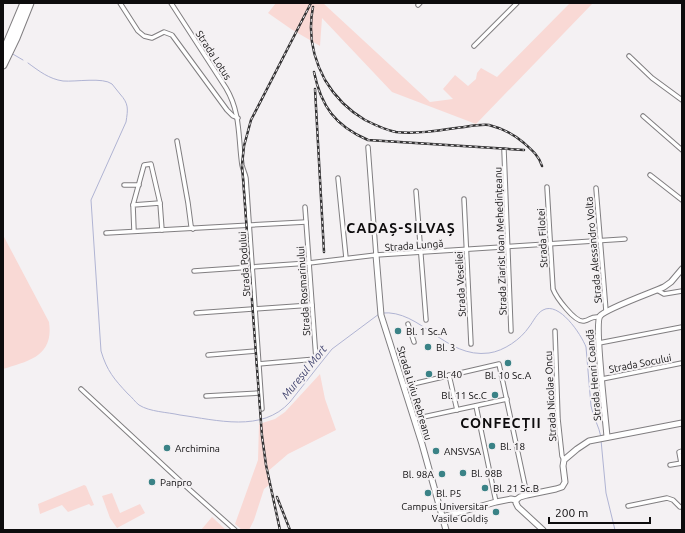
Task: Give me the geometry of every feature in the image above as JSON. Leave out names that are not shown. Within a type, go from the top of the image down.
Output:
[{"type":"highway","points":[[4,64],[24,3]]},
{"type":"highway","points":[[3,52],[14,36],[30,3]]},
{"type":"street","points":[[120,3],[141,34],[152,38],[164,32],[175,38],[227,110],[238,118]]},
{"type":"street","name":"Strada Lotus","points":[[171,3],[232,97],[238,118]]},
{"type":"street","points":[[474,46],[517,3]]},
{"type":"street","points":[[629,56],[652,78],[682,99]]},
{"type":"street","points":[[643,116],[682,150]]},
{"type":"street","name":"Strada Podului","points":[[238,118],[241,139],[242,165],[246,178],[262,409]]},
{"type":"street","points":[[177,141],[191,226],[193,229]]},
{"type":"street","points":[[368,147],[376,255]]},
{"type":"street","name":"Strada Ziarist Ioan Mehedințeanu","points":[[504,150],[511,331]]},
{"type":"street","points":[[134,231],[133,205],[144,165],[151,164],[160,203],[162,230]]},
{"type":"street","points":[[650,175],[682,200]]},
{"type":"street","points":[[338,178],[346,258]]},
{"type":"street","points":[[124,184],[139,185]]},
{"type":"street","name":"Strada Filotei","points":[[547,187],[553,289],[562,303],[580,321],[584,321],[602,314]]},
{"type":"street","name":"Strada Alessandro Volta","points":[[596,188],[600,241],[602,314]]},
{"type":"street","points":[[416,191],[426,320]]},
{"type":"street","name":"Strada Veseliei","points":[[464,199],[471,344]]},
{"type":"street","points":[[133,205],[160,203]]},
{"type":"street","name":"Strada Rosmarinului","points":[[258,364],[316,359],[306,207]]},
{"type":"street","points":[[106,233],[306,222]]},
{"type":"street","name":"Strada Lungă","points":[[194,271],[309,263],[376,255],[625,239]]},
{"type":"street","name":"Strada Liviu Rebreanu","points":[[376,255],[381,315],[414,419],[446,530]]},
{"type":"street","points":[[602,314],[667,285],[682,269]]},
{"type":"street","points":[[657,290],[664,294],[682,291]]},
{"type":"street","points":[[196,313],[312,305]]},
{"type":"street","name":"Strada Henri Coandă","points":[[602,314],[598,324],[607,437]]},
{"type":"street","points":[[408,324],[414,342]]},
{"type":"street","points":[[599,343],[682,327]]},
{"type":"street","name":"Strada Nicolae Oncu","points":[[555,331],[558,419],[562,456],[564,460]]},
{"type":"street","points":[[208,354],[257,351]]},
{"type":"street","name":"Strada Socului","points":[[602,379],[682,363]]},
{"type":"street","points":[[404,386],[499,364],[527,495]]},
{"type":"street","points":[[449,375],[457,410]]},
{"type":"street","points":[[81,389],[190,490],[236,530]]},
{"type":"street","points":[[206,396],[260,393]]},
{"type":"street","points":[[414,419],[506,399]]},
{"type":"street","points":[[476,406],[496,502]]},
{"type":"street","points":[[442,517],[496,502],[511,499],[516,500],[527,495],[556,489],[563,486],[566,480],[563,466],[564,460],[584,444],[607,437],[682,423]]},
{"type":"street","points":[[670,465],[682,463],[679,452],[682,451]]},
{"type":"street","points":[[628,506],[667,498],[673,500],[680,507],[682,507]]},
{"type":"street","points":[[516,500],[518,507],[542,530]]},
{"type":"shaded area","points":[[276,3],[323,3],[430,102],[453,99],[443,89],[455,75],[468,86],[476,79],[477,73],[481,68],[497,77],[570,3],[593,3],[476,124],[392,92],[322,18],[320,46],[268,13]]},
{"type":"shaded area","points":[[3,235],[49,322],[50,333],[48,343],[38,355],[30,360],[3,369]]},
{"type":"shaded area","points":[[320,374],[325,399],[336,430],[288,454],[267,472],[269,485],[264,489],[254,520],[249,530],[242,530],[235,524],[258,460],[259,424],[275,419],[285,412]]},
{"type":"shaded area","points":[[84,485],[86,486],[94,505],[91,506],[89,504],[68,512],[62,505],[40,514],[38,504]]},
{"type":"shaded area","points":[[112,493],[120,513],[140,504],[145,513],[117,528],[110,518],[102,496]]},
{"type":"shaded area","points":[[212,517],[226,530],[201,530]]},
{"type":"waterway","name":"Mureșul Mort","points":[[11,53],[23,60]]},
{"type":"waterway","name":"Mureșul Mort","points":[[28,63],[44,74],[58,80],[96,80],[108,82],[113,85],[126,104],[126,122],[91,200],[101,351],[106,364],[115,379],[139,405],[159,412],[224,421],[253,421],[266,418],[279,412],[290,402],[332,349],[379,314]]},
{"type":"waterway","name":"Mureșul Mort","points":[[382,313],[396,314],[409,318],[459,349],[473,353],[489,353],[500,350],[517,340],[541,311],[549,308],[556,310],[569,320],[586,347],[591,406],[601,437]]},
{"type":"waterway","name":"Mureșul Mort","points":[[601,440],[606,493],[615,530]]},
{"type":"railway","points":[[280,530],[266,465],[262,436],[242,165],[244,146],[251,120],[311,3]]},
{"type":"railway","points":[[313,7],[311,35],[317,63],[329,86],[338,97],[359,116],[384,129],[404,133],[489,125],[508,132],[520,140],[535,153],[542,166]]},
{"type":"railway","points":[[314,72],[325,105],[331,114],[347,128],[368,140],[524,150]]},
{"type":"railway","points":[[315,89],[324,252]]},
{"type":"railway","points":[[277,497],[290,530]]},
{"type":"place","name":"Bl. 1 Sc.A","points":[[398,331]]},
{"type":"place","name":"Bl. 3","points":[[428,347]]},
{"type":"place","name":"Bl. 10 Sc.A","points":[[508,363]]},
{"type":"place","name":"Bl. 40","points":[[429,374]]},
{"type":"place","name":"Bl. 11 Sc.C","points":[[495,395]]},
{"type":"place","name":"Bl. 18","points":[[492,446]]},
{"type":"place","name":"Archimina","points":[[167,448]]},
{"type":"place","name":"ANSVSA","points":[[436,451]]},
{"type":"place","name":"Bl. 98B","points":[[463,473]]},
{"type":"place","name":"Bl. 98A","points":[[442,474]]},
{"type":"place","name":"Panpro","points":[[152,482]]},
{"type":"place","name":"Bl. 21 Sc.B","points":[[485,488]]},
{"type":"place","name":"Bl. P5","points":[[428,493]]},
{"type":"place","name":"Campus Universitar Vasile Goldiș","points":[[496,512]]},
{"type":"district","name":"CADAȘ-SILVAȘ","points":[[401,228]]},
{"type":"district","name":"CONFECȚII","points":[[501,423]]}]
